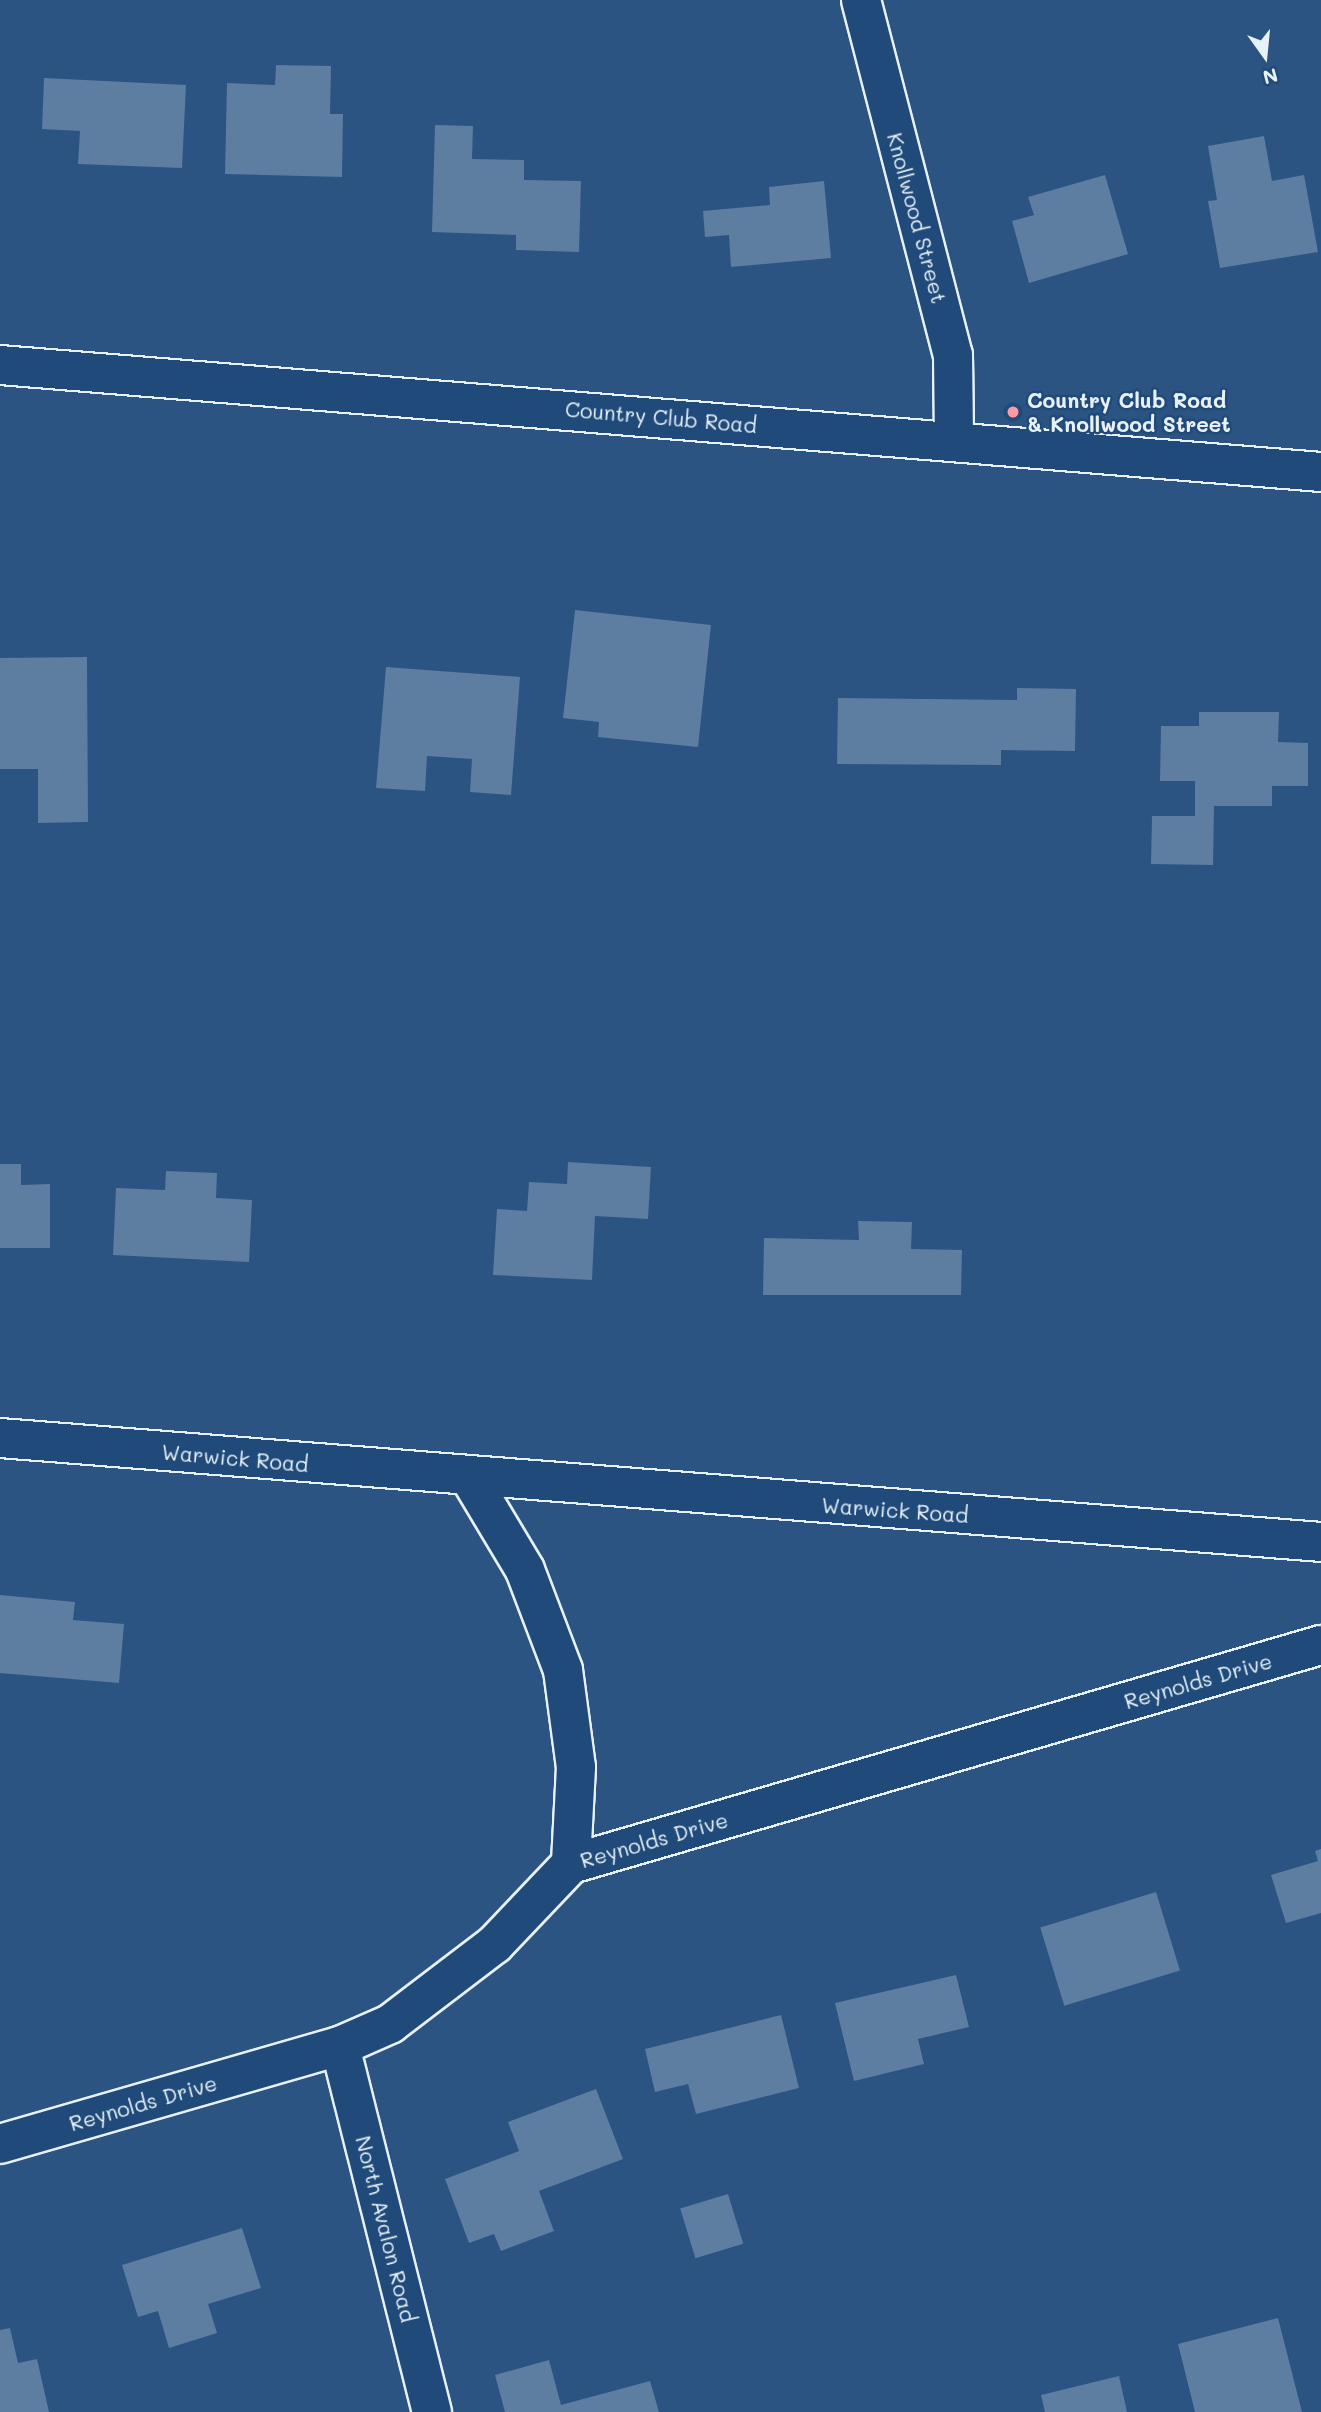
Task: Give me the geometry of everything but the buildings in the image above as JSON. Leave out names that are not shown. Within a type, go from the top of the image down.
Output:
[{"type":"street","name":"Knollwood Street","points":[[861,0],[953,355],[954,439]]},
{"type":"street","name":"Country Club Road","points":[[0,365],[954,439],[1321,472]]},
{"type":"street","name":"Warwick Road","points":[[0,1438],[470,1478],[1321,1542]]},
{"type":"street","points":[[470,1478],[524,1570],[563,1670],[576,1767],[571,1864]]},
{"type":"street","name":"Reynolds Drive","points":[[0,2144],[340,2046],[390,2024],[495,1944],[571,1864],[1321,1645]]},
{"type":"street","name":"North Avalon Road","points":[[340,2046],[432,2412]]},
{"type":"place","name":"Country Club Road & Knollwood Street","points":[[1013,412]]}]
